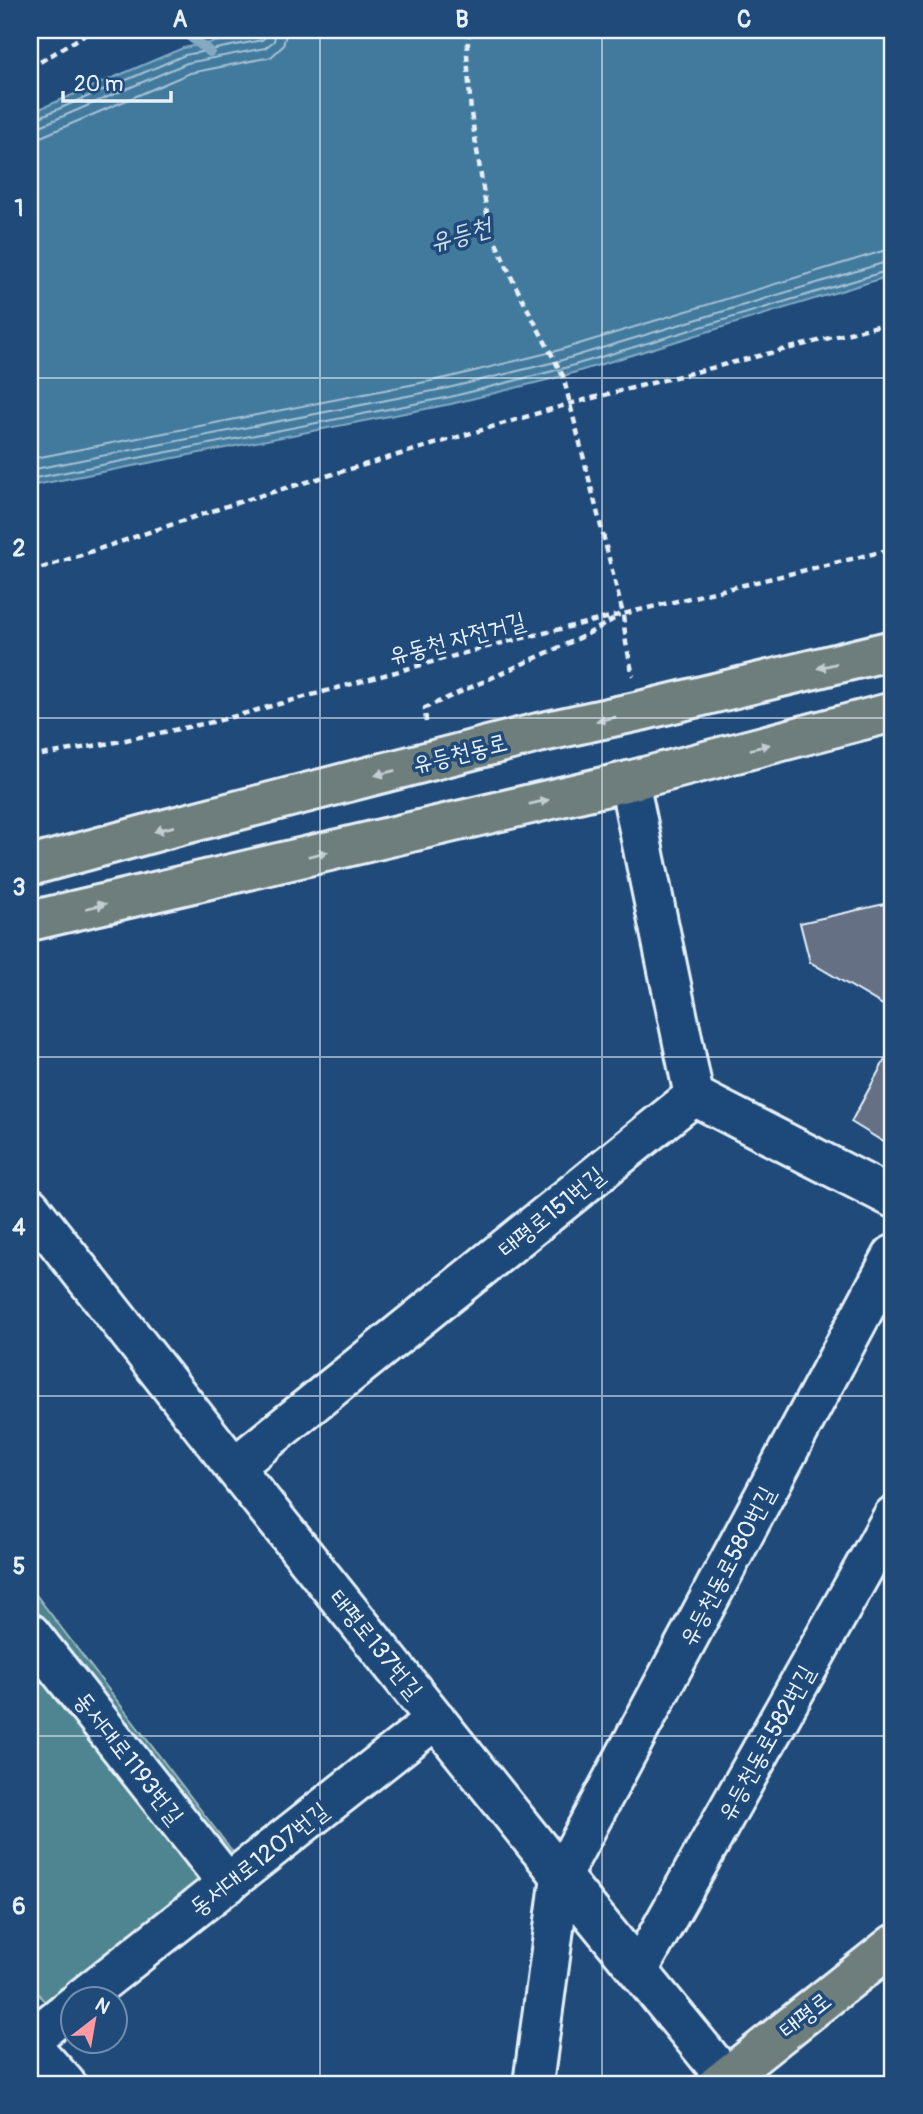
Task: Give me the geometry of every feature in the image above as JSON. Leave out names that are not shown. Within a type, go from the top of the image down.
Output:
[{"type":"main road","name":"유등천동로","points":[[30,866],[512,740],[640,712],[893,650]]},
{"type":"main road","points":[[30,921],[629,781],[893,712]]},
{"type":"main road","name":"태평로","points":[[725,2082],[893,1945]]},
{"type":"street","points":[[629,781],[694,1097],[893,1198]]},
{"type":"street","name":"태평로151번길","points":[[234,1467],[694,1097]]},
{"type":"street","name":"태평로137번길","points":[[30,1207],[234,1467],[561,1876],[639,1969],[725,2082]]},
{"type":"street","name":"유등천동로580번길","points":[[561,1876],[893,1255]]},
{"type":"street","name":"유등천동로582번길","points":[[639,1969],[893,1516]]},
{"type":"street","name":"동서대로1193번길","points":[[30,1633],[228,1884]]},
{"type":"street","name":"동서대로1207번길","points":[[100,1984],[436,1719]]},
{"type":"street","points":[[533,2084],[561,1876]]},
{"type":"street","points":[[60,2017],[30,2042],[66,2084]]},
{"type":"path","points":[[30,68],[93,30]]},
{"type":"path","points":[[469,30],[467,55],[471,113],[489,226],[514,283],[563,376],[623,614],[626,643]]},
{"type":"path","points":[[30,572],[236,503],[569,404],[893,322]]},
{"type":"path","name":"유동천 자전거길","points":[[30,757],[217,721],[494,645],[893,549]]},
{"type":"path","points":[[427,724],[425,708],[584,636],[623,614]]},
{"type":"green space","points":[[30,1587],[239,1860],[77,1984],[60,1984],[60,1997],[48,2006],[30,1983]]},
{"type":"water","name":"유등천","points":[[277,30],[893,30],[893,275],[563,376],[451,404],[30,486],[30,113],[183,48]]},
{"type":"building","points":[[893,902],[893,1011],[810,962],[800,923]]},
{"type":"building","points":[[893,1045],[893,1133],[887,1144],[851,1122]]},
{"type":"waterway","points":[[182,30],[210,52]]}]
